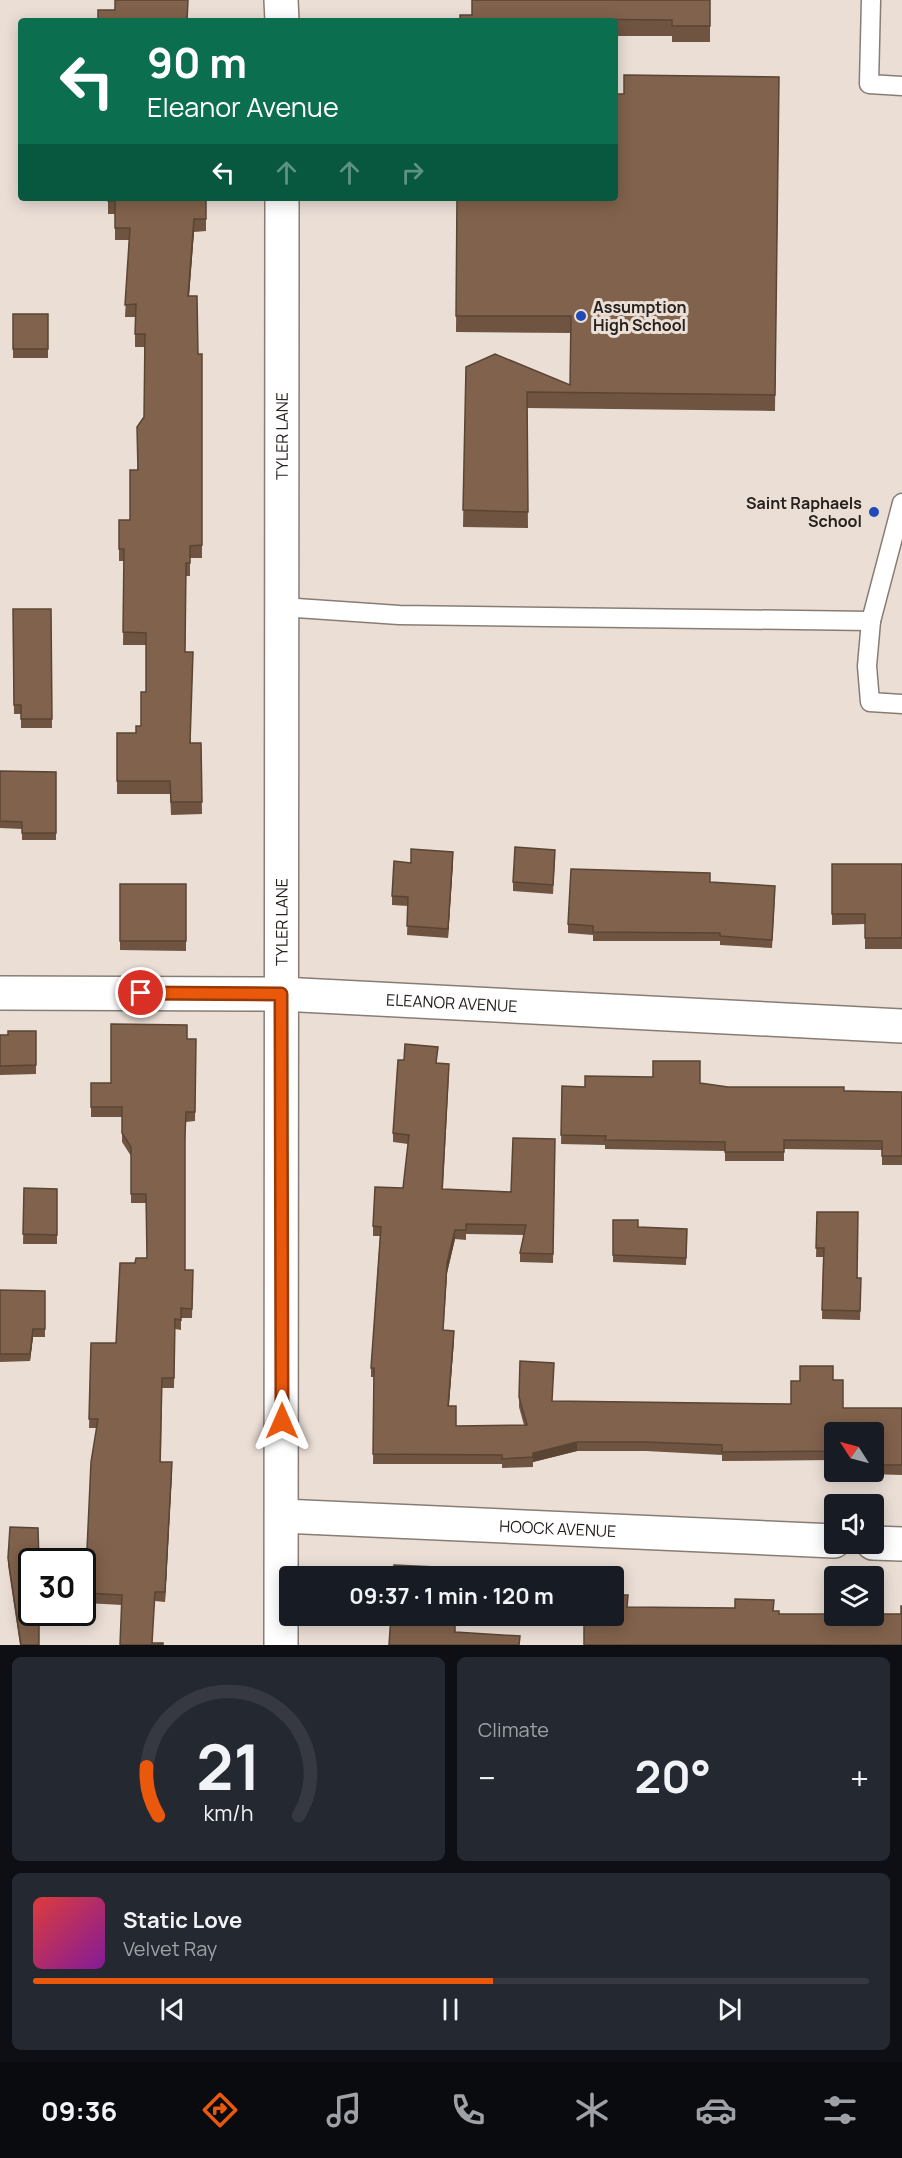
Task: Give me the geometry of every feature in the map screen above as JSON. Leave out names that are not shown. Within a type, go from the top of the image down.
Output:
[{"type":"street","points":[[282,0],[282,18]]},
{"type":"street","name":"TYLER LANE","points":[[281,1645],[282,201]]},
{"type":"street","name":"ELEANOR AVENUE","points":[[0,993],[281,994],[902,1026]]},
{"type":"street","name":"HOOCK AVENUE","points":[[282,1516],[824,1541]]},
{"type":"street","points":[[884,1543],[902,1544]]},
{"type":"lane","points":[[871,0],[868,84],[902,86]]},
{"type":"lane","points":[[902,503],[871,621],[867,666],[870,702],[902,704]]},
{"type":"lane","points":[[282,607],[399,615],[871,621]]},
{"type":"building","points":[[115,0],[188,0],[187,18],[98,18],[98,10],[115,10]]},
{"type":"building","points":[[472,0],[710,0],[710,26],[672,26],[672,20],[618,18],[460,18],[460,15],[472,15]]},
{"type":"building","points":[[624,75],[779,77],[775,395],[527,392],[528,512],[463,510],[466,367],[495,354],[570,385],[571,316],[456,316],[457,201],[618,201],[618,94],[624,94]]},
{"type":"building","points":[[115,201],[206,201],[206,219],[194,219],[188,296],[197,296],[198,354],[202,354],[202,545],[190,546],[190,563],[186,563],[185,652],[193,652],[190,743],[201,743],[202,802],[171,802],[170,781],[117,781],[117,733],[136,733],[136,726],[141,726],[141,692],[146,692],[146,633],[123,632],[124,549],[119,549],[119,520],[130,520],[130,470],[138,470],[137,427],[144,417],[145,334],[135,334],[136,304],[125,305],[130,228],[115,228]]},
{"type":"building","points":[[13,314],[48,314],[48,349],[13,349]]},
{"type":"building","points":[[13,609],[51,609],[52,719],[21,719],[21,705],[14,705]]},
{"type":"building","points":[[0,771],[56,772],[56,833],[22,833],[22,822],[0,821]]},
{"type":"building","points":[[515,847],[555,850],[553,885],[513,882]]},
{"type":"building","points":[[411,849],[453,852],[448,929],[407,926],[408,897],[392,896],[394,861],[411,863]]},
{"type":"building","points":[[832,864],[902,864],[902,938],[865,938],[865,914],[832,914]]},
{"type":"building","points":[[571,869],[710,873],[710,882],[775,886],[772,940],[720,936],[720,933],[593,932],[593,926],[568,924]]},
{"type":"building","points":[[120,884],[186,884],[186,941],[120,941]]},
{"type":"building","points":[[111,1024],[187,1025],[187,1039],[196,1039],[195,1112],[186,1112],[185,1134],[185,1270],[193,1270],[192,1309],[181,1308],[181,1320],[175,1319],[174,1378],[162,1378],[160,1462],[172,1462],[165,1592],[155,1592],[152,1643],[163,1643],[163,1645],[120,1645],[122,1595],[96,1594],[96,1548],[87,1548],[91,1462],[98,1419],[89,1419],[91,1343],[116,1343],[120,1263],[135,1263],[136,1258],[147,1258],[146,1194],[131,1194],[131,1147],[122,1133],[122,1107],[91,1107],[91,1083],[111,1083]]},
{"type":"building","points":[[8,1031],[36,1031],[36,1065],[0,1066],[0,1035],[8,1035]]},
{"type":"building","points":[[405,1044],[438,1047],[436,1063],[449,1064],[442,1189],[511,1192],[513,1138],[555,1139],[553,1254],[520,1253],[526,1225],[466,1224],[466,1230],[455,1230],[447,1263],[443,1330],[454,1331],[448,1406],[456,1406],[456,1426],[527,1425],[519,1397],[520,1361],[554,1363],[552,1401],[791,1404],[791,1381],[800,1381],[800,1366],[833,1366],[833,1380],[843,1380],[843,1408],[902,1408],[902,1465],[884,1465],[884,1422],[824,1422],[824,1451],[722,1452],[722,1445],[577,1442],[533,1453],[533,1457],[502,1459],[502,1455],[373,1454],[374,1368],[371,1368],[381,1227],[373,1226],[375,1187],[403,1188],[409,1135],[393,1133],[398,1060],[404,1060]]},
{"type":"building","points":[[653,1061],[700,1061],[700,1083],[728,1087],[844,1087],[844,1091],[902,1092],[902,1156],[882,1156],[882,1141],[784,1140],[784,1152],[725,1152],[725,1142],[605,1140],[606,1136],[561,1135],[562,1086],[585,1087],[585,1076],[653,1077]]},
{"type":"building","points":[[24,1188],[57,1189],[57,1235],[23,1234]]},
{"type":"building","points":[[817,1212],[858,1212],[857,1278],[861,1278],[860,1311],[822,1310],[824,1248],[816,1248]]},
{"type":"building","points":[[613,1220],[638,1220],[638,1227],[687,1229],[686,1258],[613,1255]]},
{"type":"building","points":[[0,1290],[45,1291],[45,1329],[33,1329],[30,1354],[0,1354]]},
{"type":"building","points":[[10,1527],[38,1528],[39,1548],[18,1548],[18,1625],[8,1558]]},
{"type":"building","points":[[624,1595],[628,1595],[627,1607],[735,1608],[735,1599],[774,1600],[773,1611],[779,1611],[779,1614],[824,1614],[824,1626],[884,1626],[884,1614],[901,1614],[902,1606],[902,1645],[584,1645],[584,1626],[624,1626]]},
{"type":"building","points":[[18,1626],[39,1626],[39,1645],[21,1645]]},
{"type":"building","points":[[390,1626],[455,1626],[455,1632],[520,1636],[519,1645],[389,1645]]},
{"type":"place","name":"Assumption High School","points":[[581,316]]},
{"type":"place","name":"Saint Raphaels School","points":[[874,512]]},
{"type":"route","points":[[141,993],[281,994],[282,1421]]}]
